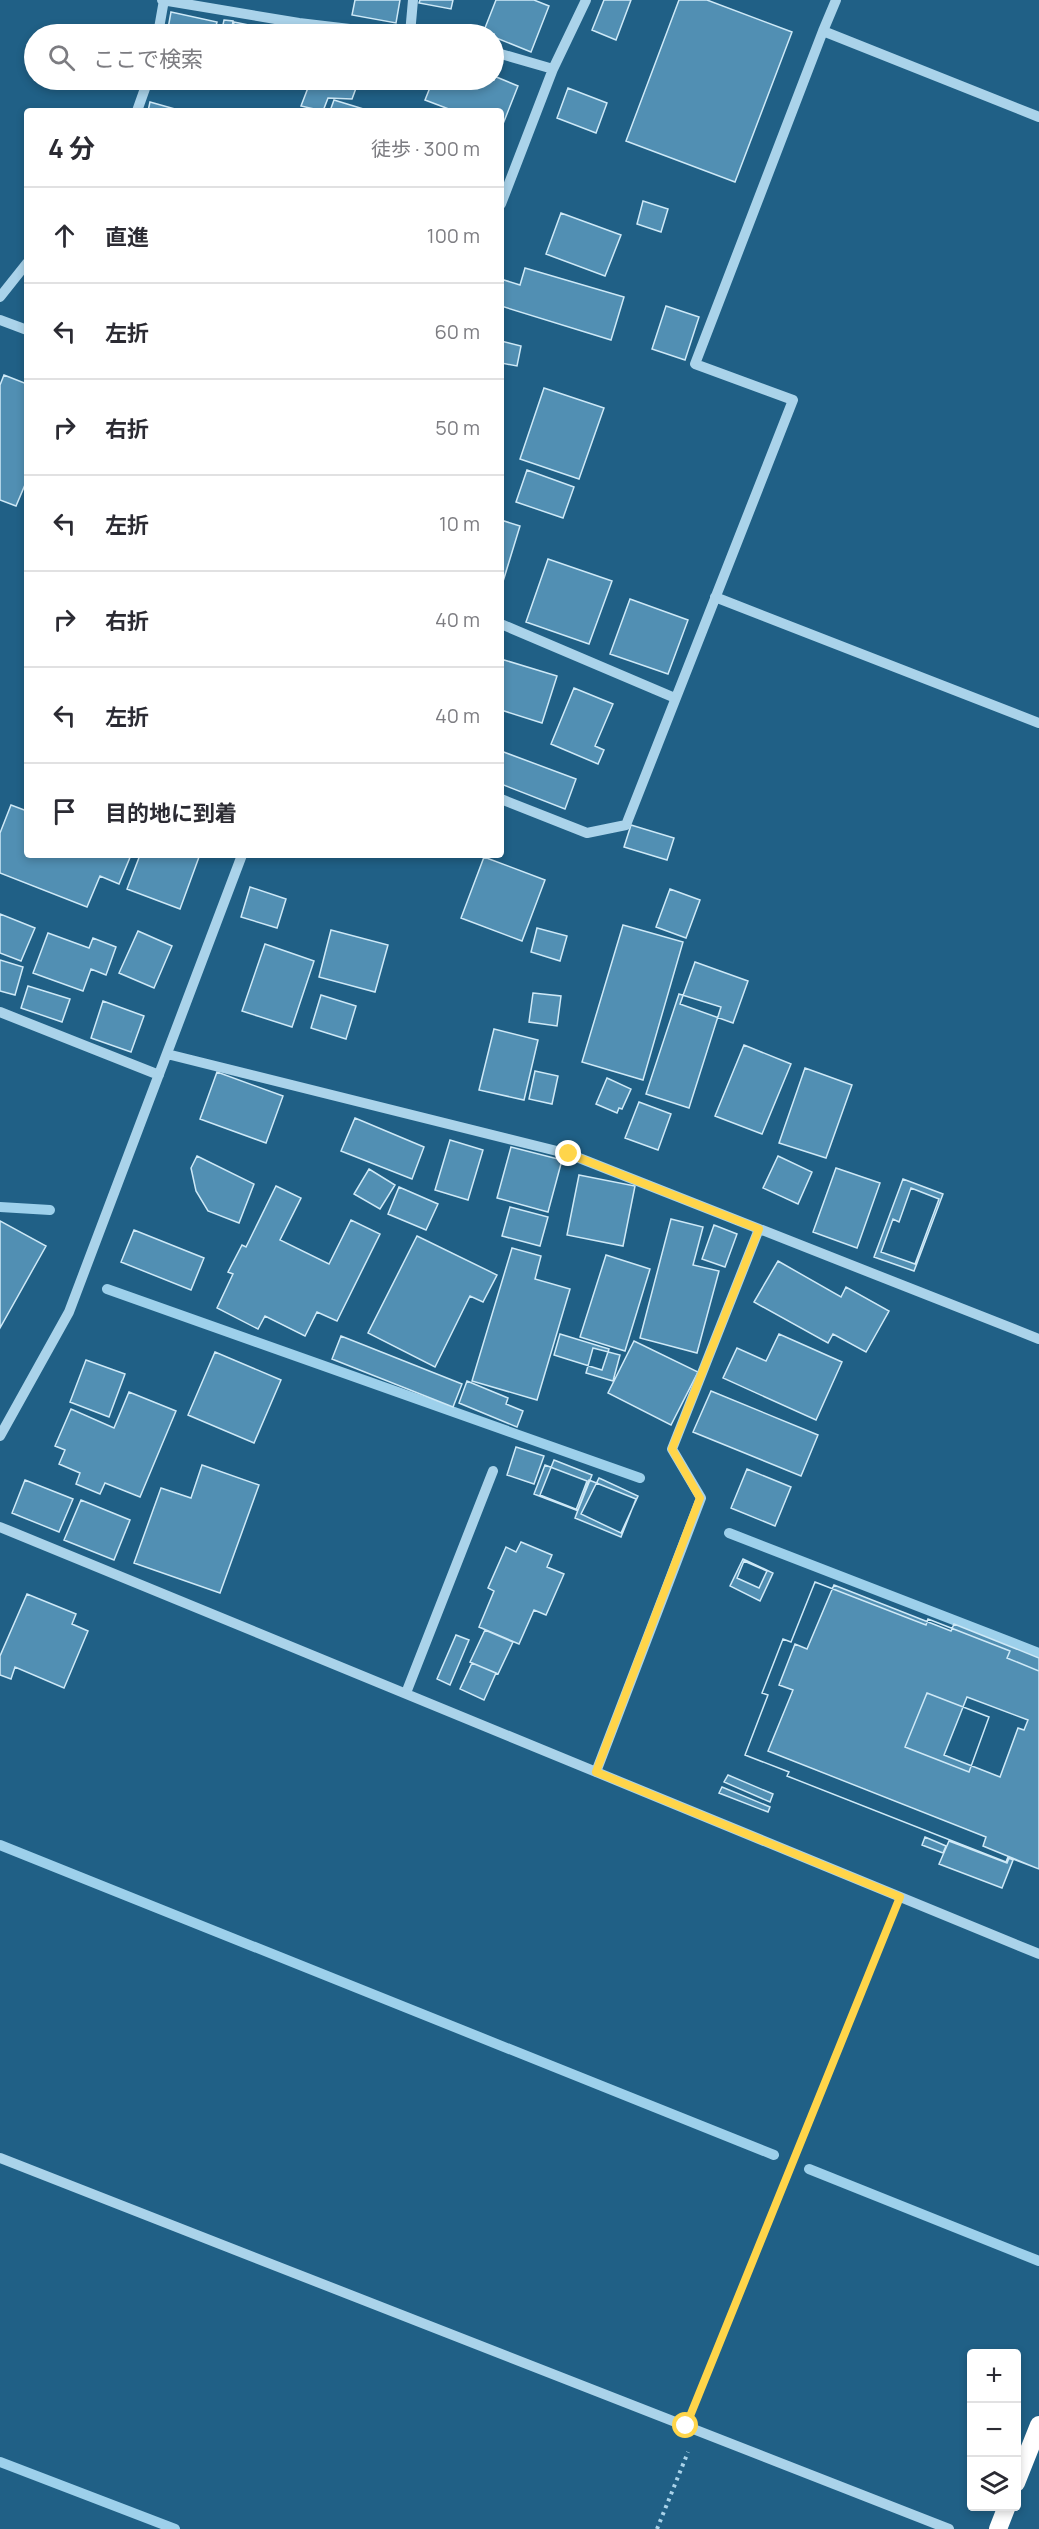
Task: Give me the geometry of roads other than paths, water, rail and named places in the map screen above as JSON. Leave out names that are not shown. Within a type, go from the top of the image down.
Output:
[{"type":"highway","points":[[1021,2473],[1039,2426]]},
{"type":"highway","points":[[998,2529],[1005,2511]]},
{"type":"street","points":[[411,24],[413,0]]},
{"type":"street","points":[[504,196],[553,69],[586,0]]},
{"type":"street","points":[[504,800],[587,833],[626,825],[793,400],[695,364],[836,0]]},
{"type":"street","points":[[160,24],[163,1],[308,24]]},
{"type":"street","points":[[823,31],[1039,117]]},
{"type":"street","points":[[504,55],[553,69]]},
{"type":"street","points":[[138,108],[144,90]]},
{"type":"street","points":[[0,297],[24,267]]},
{"type":"street","points":[[0,320],[24,329]]},
{"type":"street","points":[[715,597],[1039,723]]},
{"type":"street","points":[[504,625],[675,698]]},
{"type":"street","points":[[0,1436],[69,1312],[241,858]]},
{"type":"street","points":[[0,1011],[159,1075]]},
{"type":"street","points":[[167,1054],[569,1154],[1039,1339]]},
{"type":"street","points":[[596,1772],[700,1498],[672,1449],[759,1229]]},
{"type":"street","points":[[405,1694],[494,1471]]},
{"type":"street","points":[[0,1527],[1039,1954]]},
{"type":"street","points":[[0,2158],[949,2529]]},
{"type":"waterway","points":[[0,1207],[50,1210]]},
{"type":"waterway","points":[[107,1289],[640,1478]]},
{"type":"waterway","points":[[729,1533],[1039,1653]]},
{"type":"waterway","points":[[0,1845],[774,2155]]},
{"type":"waterway","points":[[809,2169],[1039,2261]]},
{"type":"waterway","points":[[0,2462],[175,2529]]}]
